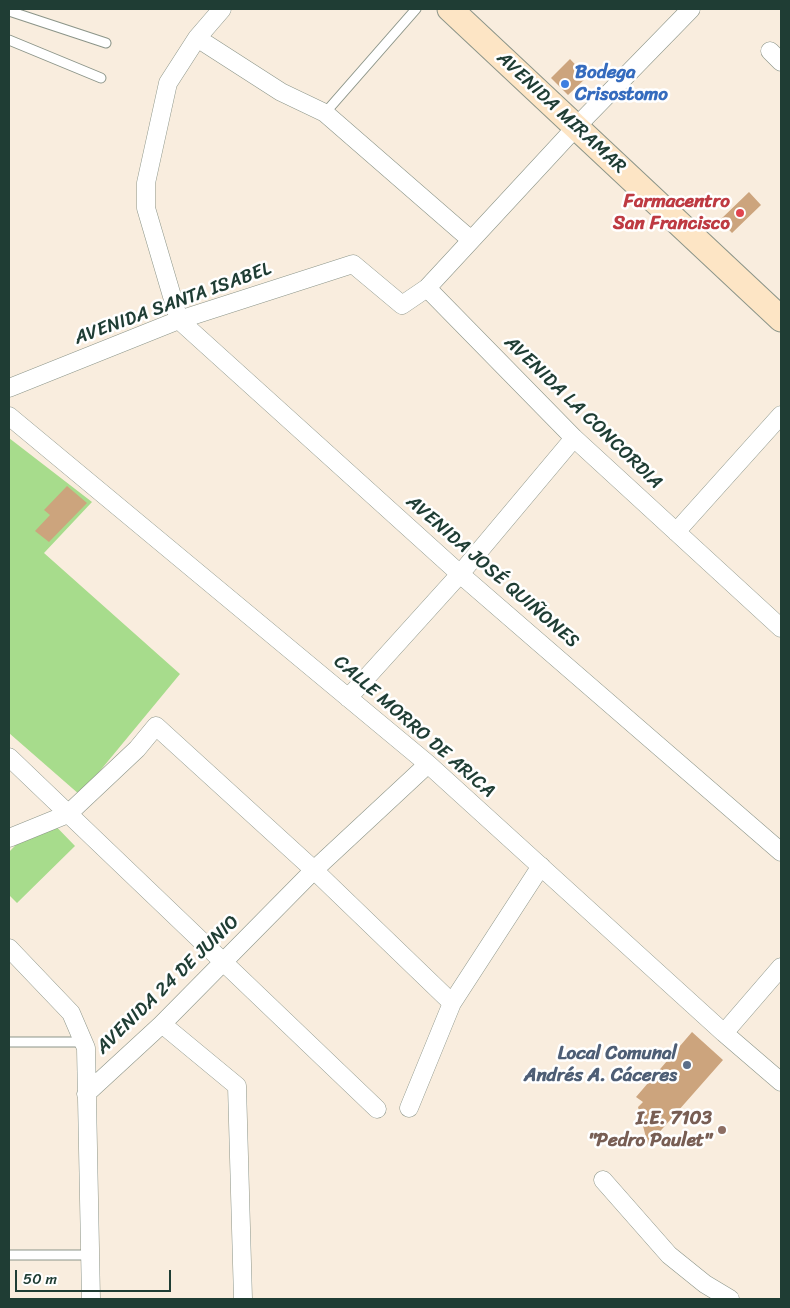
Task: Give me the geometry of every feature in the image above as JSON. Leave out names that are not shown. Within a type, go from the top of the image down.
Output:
[{"type":"street","points":[[178,320],[146,208],[146,183],[168,83],[197,38],[222,9]]},
{"type":"street","name":"AVENIDA MIRAMAR","points":[[450,9],[781,319]]},
{"type":"street","points":[[427,288],[576,127],[691,9]]},
{"type":"street","points":[[197,38],[281,92],[325,113],[472,240]]},
{"type":"street","name":"AVENIDA SANTA ISABEL","points":[[9,388],[178,320],[353,264],[402,305],[427,288]]},
{"type":"street","name":"AVENIDA LA CONCORDIA","points":[[427,288],[574,438],[781,628]]},
{"type":"street","name":"AVENIDA JOSÉ QUIÑONES","points":[[178,320],[460,574],[781,852]]},
{"type":"street","points":[[676,532],[781,415]]},
{"type":"street","name":"CALLE MORRO DE ARICA","points":[[9,416],[428,764],[724,1033],[781,1082]]},
{"type":"street","points":[[348,698],[460,574],[574,438]]},
{"type":"street","points":[[9,838],[68,814],[137,749],[156,726],[314,870],[452,1003]]},
{"type":"street","points":[[9,757],[377,1109]]},
{"type":"street","name":"AVENIDA 24 DE JUNIO","points":[[86,1094],[162,1024],[314,870],[428,764]]},
{"type":"street","points":[[410,1108],[452,1003],[540,866]]},
{"type":"street","points":[[9,948],[72,1013],[86,1048],[91,1299]]},
{"type":"street","points":[[724,1033],[781,967]]},
{"type":"street","points":[[162,1024],[237,1086],[243,1299]]},
{"type":"street","points":[[603,1180],[669,1255],[705,1284],[730,1299]]},
{"type":"lane","points":[[325,113],[416,9]]},
{"type":"lane","points":[[9,12],[106,44]]},
{"type":"lane","points":[[9,40],[100,78]]},
{"type":"lane","points":[[9,1042],[83,1042]]},
{"type":"lane","points":[[9,1255],[90,1255]]},
{"type":"green space","points":[[9,438],[92,502],[44,553],[180,674],[80,795],[9,733]]},
{"type":"green space","points":[[45,815],[75,846],[17,903],[9,895],[9,852]]},
{"type":"building","points":[[570,59],[587,77],[568,95],[551,78]]},
{"type":"building","name":"Farmacentro San Francisco","points":[[749,192],[761,205],[732,233],[720,220]]},
{"type":"building","points":[[67,486],[87,503],[49,542],[35,531],[50,515],[44,510]]},
{"type":"building","points":[[692,1032],[723,1060],[648,1145],[638,1107],[643,1102],[636,1097]]},
{"type":"place","name":"Bodega Crisostomo","points":[[565,84]]},
{"type":"place","name":"Farmacentro San Francisco","points":[[740,213]]},
{"type":"place","name":"Local Comunal Andrés A. Cáceres","points":[[687,1065]]},
{"type":"place","name":"I.E. 7103 \"Pedro Paulet\"","points":[[722,1130]]}]
